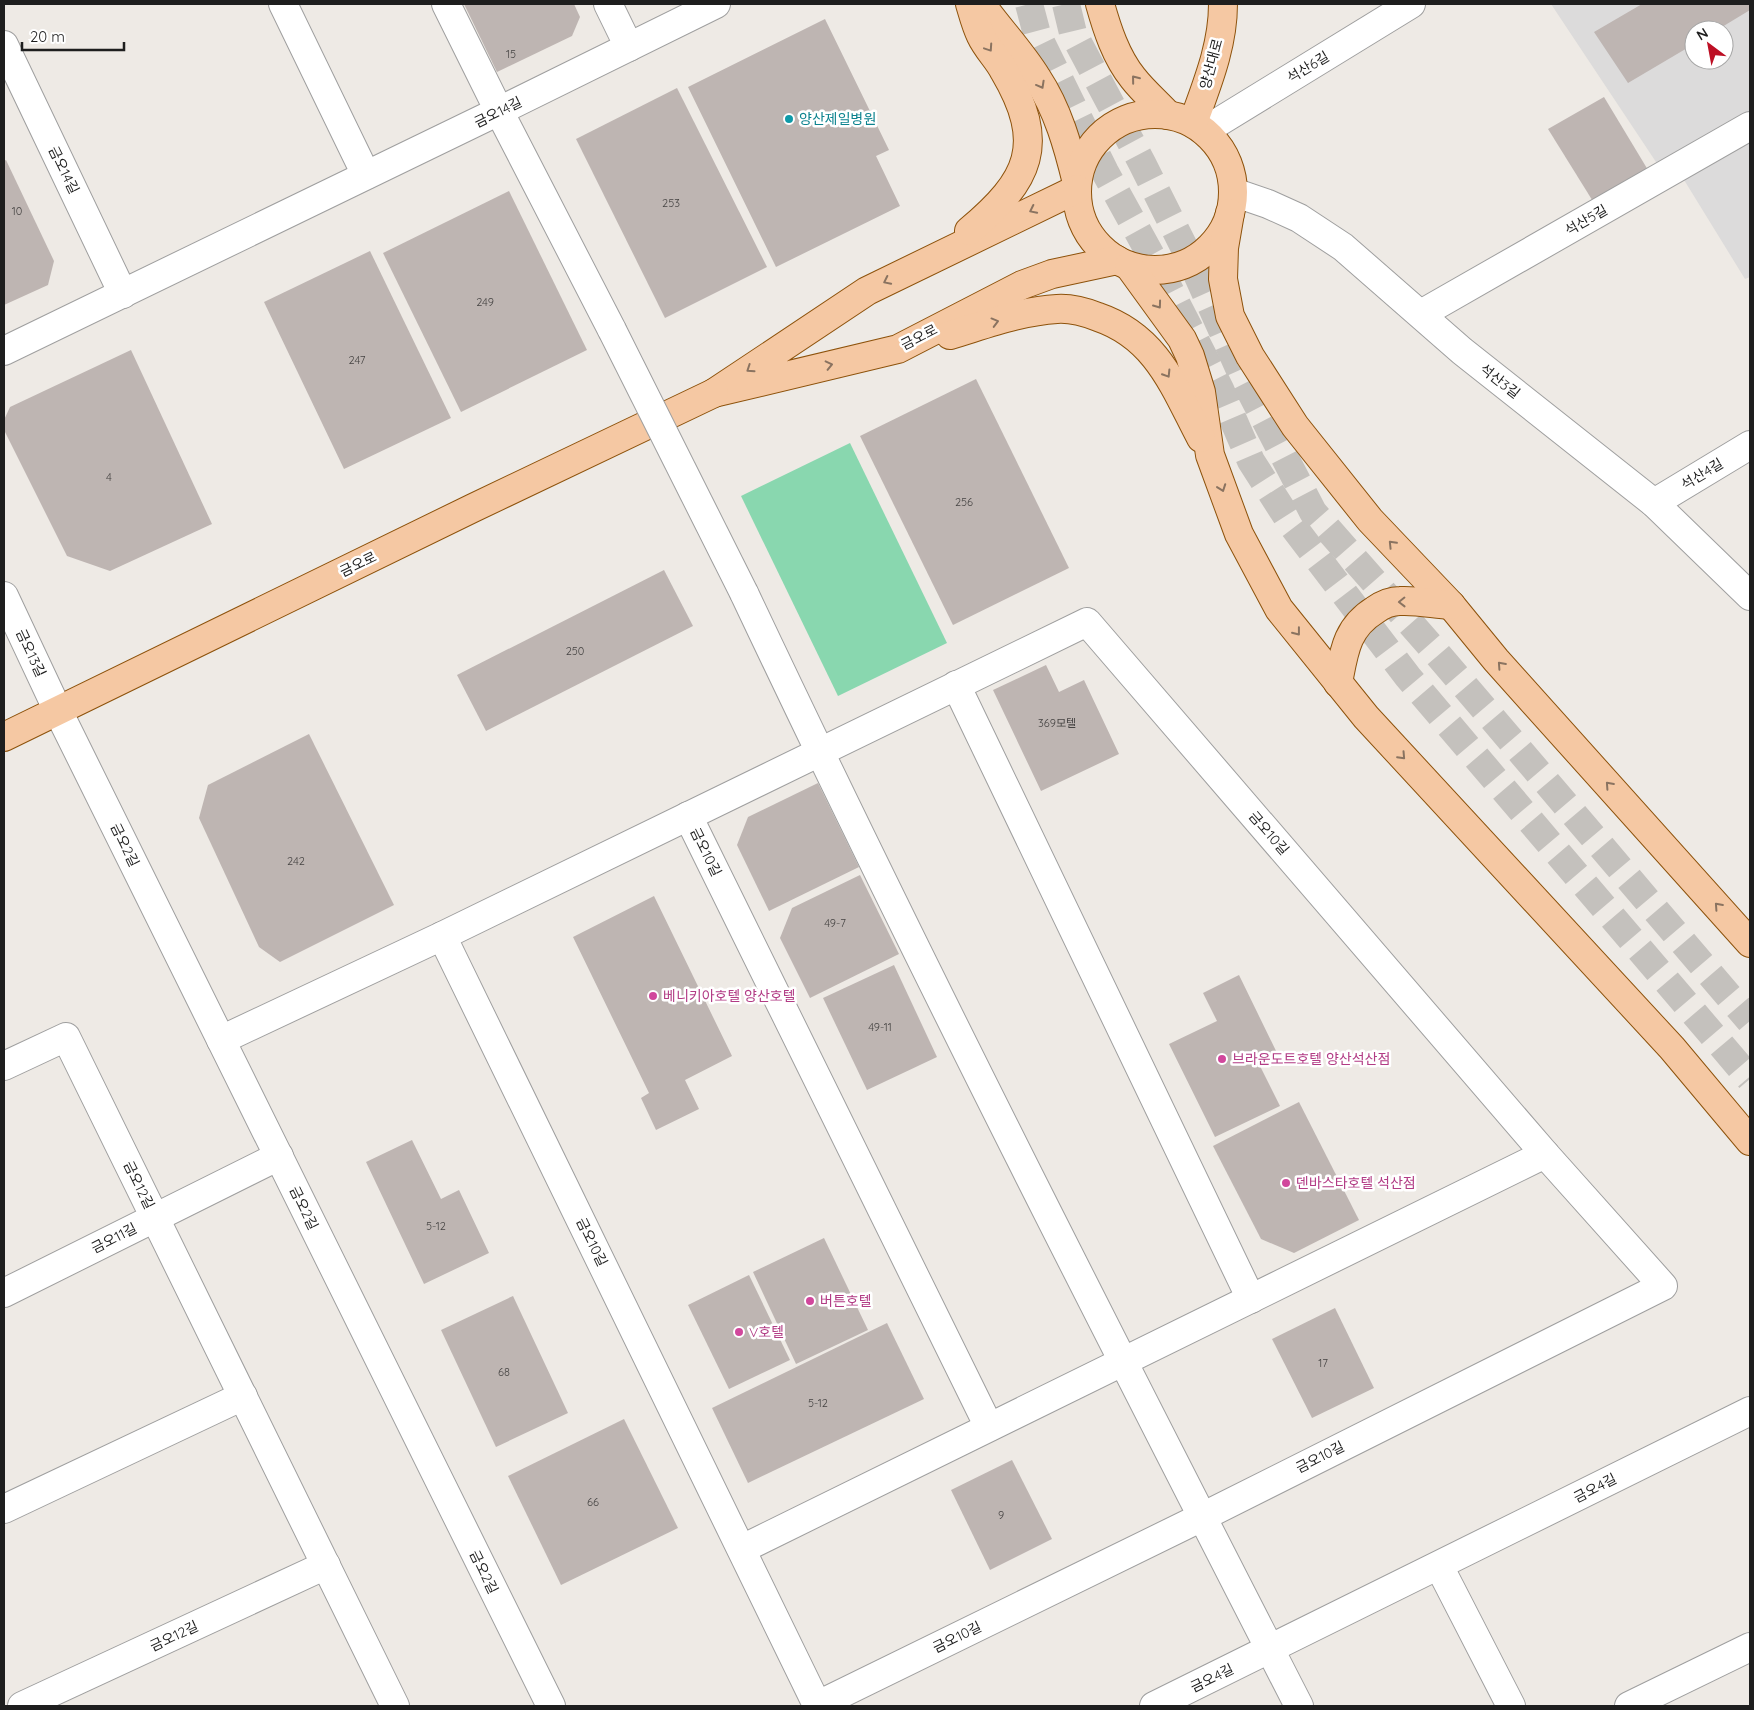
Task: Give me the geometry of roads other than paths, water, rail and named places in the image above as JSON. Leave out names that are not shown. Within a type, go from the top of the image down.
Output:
[{"type":"main road","points":[[933,259],[988,214],[1009,192],[1023,170],[1029,148],[1027,123],[1020,100],[1004,70],[982,37],[970,4]]},
{"type":"main road","points":[[981,4],[1037,77],[1052,104],[1067,144],[1077,186],[1078,210],[1086,230],[1099,247],[1123,263],[1182,339],[1190,356],[1201,392],[1210,455]]},
{"type":"main road","points":[[1100,4],[1116,50],[1132,77],[1220,148],[1230,169],[1232,203],[1224,248],[1223,278],[1230,316],[1250,356],[1294,426],[1370,520],[1451,606],[1503,667],[1750,943]]},
{"type":"main road","name":"양산대로","points":[[1188,123],[1214,64],[1223,4]]},
{"type":"main road","points":[[1077,186],[1083,159],[1098,138],[1118,123],[1142,114],[1188,123]]},
{"type":"main road","name":"금오로","points":[[4,737],[473,508],[714,393],[867,291],[1077,186]]},
{"type":"main road","points":[[1123,263],[1154,270],[1179,266],[1201,254],[1219,236],[1232,203]]},
{"type":"main road","name":"금오로","points":[[714,393],[898,349],[1022,284],[1052,274],[1123,263]]},
{"type":"main road","points":[[898,349],[1029,313],[1058,309],[1083,311],[1106,320],[1130,332],[1146,345],[1170,380],[1210,455],[1239,534],[1279,609],[1366,717],[1672,1048],[1750,1141]]},
{"type":"main road","points":[[1338,683],[1345,649],[1351,632],[1364,616],[1380,606],[1399,600],[1451,606]]},
{"type":"street","points":[[283,4],[366,175]]},
{"type":"street","points":[[446,4],[744,593],[819,753],[1122,1362],[1299,1706]]},
{"type":"street","points":[[608,4],[629,47]]},
{"type":"street","name":"금오14길","points":[[4,351],[716,4]]},
{"type":"street","name":"석산6길","points":[[1188,123],[1411,4]]},
{"type":"street","name":"금오14길","points":[[4,46],[123,294]]},
{"type":"street","name":"석산5길","points":[[1421,314],[1750,126]]},
{"type":"street","name":"석산3길","points":[[1232,203],[1268,204],[1299,218],[1343,247],[1462,351],[1654,503],[1750,596]]},
{"type":"street","name":"석산4길","points":[[1654,503],[1750,445]]},
{"type":"street","name":"금오13길","points":[[4,596],[58,711]]},
{"type":"street","name":"금오10길","points":[[221,1040],[442,936],[1087,622],[1545,1154],[1663,1286],[816,1706],[742,1549],[442,936]]},
{"type":"street","points":[[956,685],[1251,1299]]},
{"type":"street","name":"금오2길","points":[[58,711],[551,1706]]},
{"type":"street","name":"금오10길","points":[[688,816],[990,1427]]},
{"type":"street","name":"금오12길","points":[[4,1066],[66,1037],[395,1706]]},
{"type":"street","points":[[742,1549],[1545,1154]]},
{"type":"street","name":"금오11길","points":[[4,1294],[279,1156]]},
{"type":"street","points":[[4,1509],[243,1396]]},
{"type":"street","name":"금오4길","points":[[1154,1706],[1750,1411]]},
{"type":"street","name":"금오12길","points":[[22,1706],[326,1565]]},
{"type":"street","points":[[1440,1566],[1511,1706]]},
{"type":"street","points":[[1629,1706],[1750,1647]]},
{"type":"tunnel","points":[[1029,4],[1037,34],[1105,172],[1164,279],[1220,389],[1251,461],[1292,525],[1408,677],[1750,1079]]},
{"type":"tunnel","points":[[1066,4],[1073,33],[1142,163],[1193,265],[1243,377],[1313,512],[1434,650],[1750,1021]]},
{"type":"place","name":"양산제일병원","points":[[789,119]]},
{"type":"place","name":"베니키아호텔 양산호텔","points":[[653,996]]},
{"type":"place","name":"브라운도트호텔 양산석산점","points":[[1222,1059]]},
{"type":"place","name":"덴바스타호텔 석산점","points":[[1286,1183]]},
{"type":"place","name":"버튼호텔","points":[[810,1301]]},
{"type":"place","name":"V호텔","points":[[739,1332]]}]
